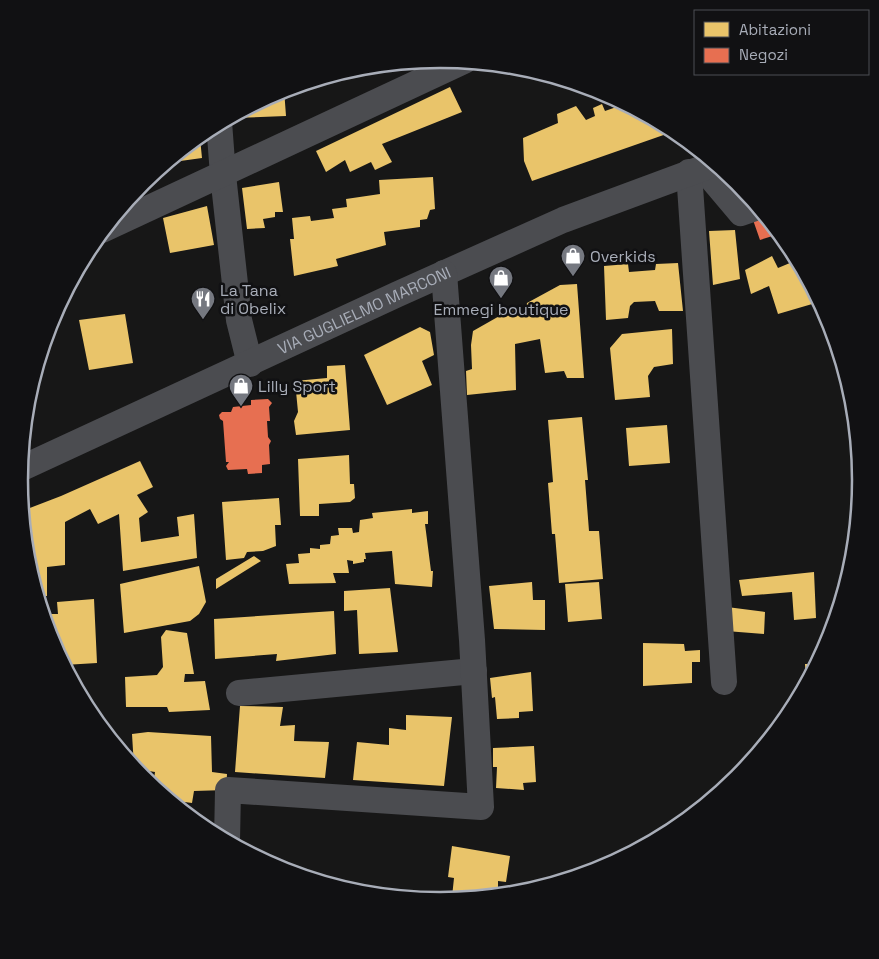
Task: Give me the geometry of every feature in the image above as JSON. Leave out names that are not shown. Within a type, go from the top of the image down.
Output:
[{"type":"street","points":[[118,223],[449,68]]},
{"type":"street","points":[[221,131],[223,175],[239,320],[250,364]]},
{"type":"street","points":[[702,168],[741,213],[750,210]]},
{"type":"street","points":[[702,168],[724,682]]},
{"type":"street","name":"VIA GUGLIELMO MARCONI","points":[[28,465],[563,220],[702,168]]},
{"type":"street","points":[[227,832],[228,790],[481,807],[474,671],[444,273]]},
{"type":"street","points":[[239,693],[474,671]]},
{"type":"building: Abitazioni","points":[[450,87],[462,112],[382,144],[392,162],[375,170],[371,162],[350,172],[345,160],[326,172],[316,151]]},
{"type":"building: Abitazioni","points":[[285,98],[286,116],[243,118]]},
{"type":"building: Abitazioni","points":[[602,104],[605,111],[616,107],[664,135],[532,181],[524,161],[523,138],[558,123],[557,114],[576,106],[586,120],[595,116],[593,108]]},
{"type":"building: Abitazioni","points":[[201,145],[202,158],[179,161]]},
{"type":"building: Abitazioni","points":[[433,177],[435,209],[430,210],[427,219],[420,220],[420,227],[384,232],[386,245],[336,259],[338,266],[294,276],[290,239],[294,239],[292,218],[310,216],[311,221],[334,218],[332,209],[347,207],[346,199],[380,194],[379,180]]},
{"type":"building: Abitazioni","points":[[279,182],[283,212],[275,212],[275,217],[263,219],[265,228],[247,229],[242,188]]},
{"type":"building: Abitazioni","points":[[207,206],[214,245],[170,253],[163,218]]},
{"type":"building: Abitazioni","points":[[735,230],[740,279],[713,285],[709,231]]},
{"type":"building: Abitazioni","points":[[772,256],[778,268],[789,263],[812,304],[778,314],[769,286],[751,294],[745,270]]},
{"type":"building: Abitazioni","points":[[678,263],[683,311],[659,311],[655,301],[634,302],[630,306],[628,318],[606,320],[604,266],[628,264],[629,272],[655,270],[656,264]]},
{"type":"building: Abitazioni","points":[[577,284],[584,378],[567,378],[564,371],[545,373],[540,339],[515,344],[516,390],[467,395],[466,371],[472,369],[471,345],[473,331],[510,310],[526,309],[527,303],[560,285]]},
{"type":"building: Abitazioni","points":[[125,314],[133,363],[89,370],[79,320]]},
{"type":"building: Abitazioni","points":[[420,327],[430,332],[434,355],[422,361],[432,385],[387,405],[364,355]]},
{"type":"building: Abitazioni","points":[[672,329],[673,364],[654,367],[648,376],[650,397],[615,400],[610,348],[622,334]]},
{"type":"building: Abitazioni","points":[[345,365],[350,430],[296,435],[294,421],[298,412],[295,381],[327,378],[327,366]]},
{"type":"building: Abitazioni","points":[[582,417],[588,480],[585,480],[589,531],[599,531],[603,579],[559,583],[555,534],[552,534],[548,483],[553,482],[548,420]]},
{"type":"building: Abitazioni","points":[[667,425],[670,463],[629,466],[626,428]]},
{"type":"building: Abitazioni","points":[[349,455],[350,484],[354,484],[355,498],[350,502],[319,504],[319,516],[300,516],[298,459]]},
{"type":"building: Abitazioni","points":[[140,461],[153,487],[137,495],[148,512],[139,518],[141,542],[179,536],[177,517],[194,514],[197,558],[123,571],[119,514],[98,524],[90,509],[65,522],[65,565],[47,567],[47,596],[45,596],[35,560],[28,509]]},
{"type":"building: Abitazioni","points":[[279,498],[281,525],[275,525],[276,546],[263,551],[247,552],[244,558],[226,560],[222,502]]},
{"type":"building: Abitazioni","points":[[412,509],[412,513],[428,511],[428,524],[425,524],[431,571],[433,571],[432,587],[395,584],[392,551],[365,553],[366,559],[364,559],[364,562],[353,564],[353,561],[347,560],[349,573],[333,573],[336,583],[289,584],[286,564],[299,563],[298,554],[310,553],[310,548],[320,549],[320,545],[330,544],[331,536],[339,535],[338,528],[352,528],[353,533],[359,532],[360,520],[373,518],[372,513]]},
{"type":"building: Abitazioni","points":[[254,556],[261,561],[216,589],[216,579]]},
{"type":"building: Abitazioni","points":[[199,566],[206,602],[199,614],[190,621],[124,633],[120,584]]},
{"type":"building: Abitazioni","points":[[814,572],[816,618],[794,620],[792,592],[742,596],[739,580]]},
{"type":"building: Abitazioni","points":[[532,582],[533,600],[545,600],[545,630],[494,629],[489,586]]},
{"type":"building: Abitazioni","points":[[599,582],[602,619],[568,622],[565,584]]},
{"type":"building: Abitazioni","points":[[390,588],[398,652],[359,654],[357,610],[344,611],[344,591]]},
{"type":"building: Abitazioni","points":[[94,599],[97,663],[71,665],[51,618],[51,614],[58,614],[57,602]]},
{"type":"building: Abitazioni","points":[[727,607],[765,612],[764,634],[726,631]]},
{"type":"building: Abitazioni","points":[[334,611],[336,654],[276,661],[277,654],[215,659],[214,619]]},
{"type":"building: Abitazioni","points":[[166,630],[187,633],[194,674],[185,674],[184,682],[205,681],[210,710],[169,712],[167,707],[126,707],[125,677],[157,675],[163,667],[161,637]]},
{"type":"building: Abitazioni","points":[[643,643],[684,644],[685,651],[700,650],[700,662],[692,662],[692,683],[643,686]]},
{"type":"building: Abitazioni","points":[[531,672],[533,711],[519,712],[519,718],[497,719],[495,697],[492,698],[490,678]]},
{"type":"building: Abitazioni","points":[[240,706],[283,707],[280,726],[295,725],[294,741],[329,742],[325,778],[235,772]]},
{"type":"building: Abitazioni","points":[[406,715],[452,717],[444,786],[353,780],[357,742],[389,745],[389,728],[406,730]]},
{"type":"building: Abitazioni","points":[[148,732],[211,736],[212,772],[227,774],[226,790],[194,791],[192,803],[184,802],[154,777],[155,772],[148,771],[133,755],[132,734]]},
{"type":"building: Abitazioni","points":[[534,746],[536,782],[523,783],[524,790],[496,788],[497,767],[493,767],[493,748]]},
{"type":"building: Abitazioni","points":[[452,846],[510,856],[506,882],[498,881],[498,887],[453,892],[454,878],[448,877]]},
{"type":"building: Negozi","points":[[749,208],[771,236],[760,240]]},
{"type":"building: Negozi","points":[[268,399],[272,403],[269,407],[270,421],[267,421],[268,437],[271,441],[269,445],[270,464],[262,465],[262,473],[248,474],[247,469],[228,470],[226,466],[229,462],[226,462],[223,421],[219,415],[222,412],[231,412],[233,407],[251,405],[251,400]]},
{"type":"place","name":"Overkids","points":[[573,277]]},
{"type":"place","name":"Emmegi boutique","points":[[501,299]]},
{"type":"place","name":"La Tana di Obelix","points":[[203,320]]},
{"type":"place","name":"Lilly Sport","points":[[241,407]]}]
